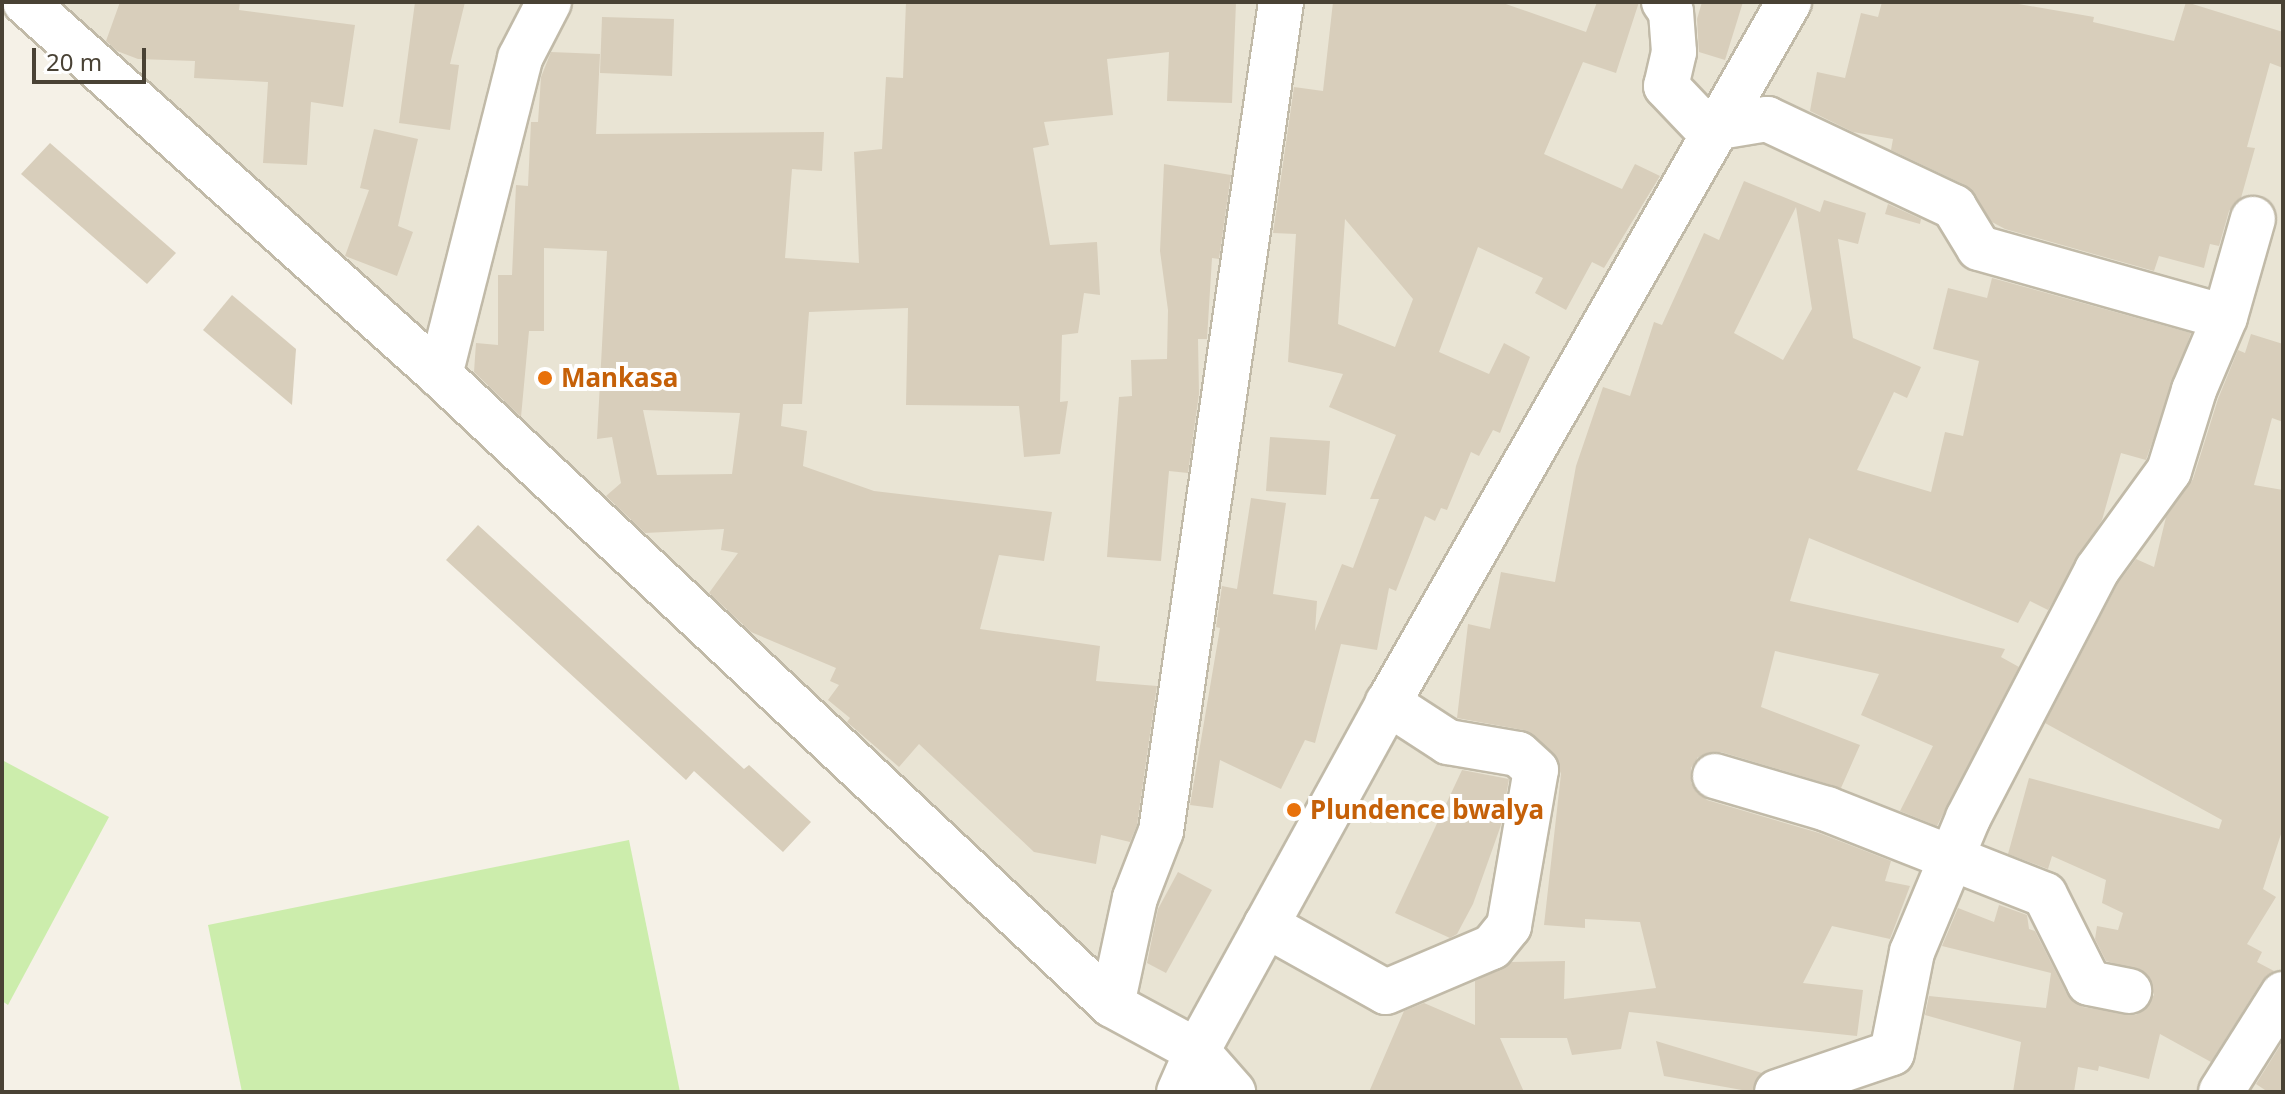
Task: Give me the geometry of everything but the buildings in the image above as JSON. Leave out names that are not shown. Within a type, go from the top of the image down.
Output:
[{"type":"street","points":[[25,2],[440,375],[1112,1005],[1197,1051],[1233,1092]]},
{"type":"street","points":[[440,375],[520,58],[549,2]]},
{"type":"street","points":[[1112,1005],[1135,898],[1161,831],[1281,2]]},
{"type":"street","points":[[1664,2],[1671,12],[1674,52],[1666,86],[1713,129]]},
{"type":"street","points":[[1179,1092],[1197,1051],[1388,703],[1530,462],[1713,129],[1789,2]]},
{"type":"street","points":[[1713,129],[1767,119],[1954,207],[1979,248],[2225,317]]},
{"type":"street","points":[[1777,1092],[1892,1053],[1912,952],[1954,861],[1968,818],[2097,570],[2169,471],[2194,390],[2225,317],[2253,219]]},
{"type":"street","points":[[1266,925],[1386,992],[1492,947],[1509,926],[1536,770],[1518,754],[1448,742],[1388,703]]},
{"type":"street","points":[[1715,776],[1827,809],[2045,895],[2089,983],[2129,991]]},
{"type":"street","points":[[2221,1092],[2283,994]]},
{"type":"shaded area","points":[[2,2],[2283,2],[2283,1092],[1178,1092],[1193,1056]]},
{"type":"green space","points":[[2,760],[109,817],[8,1005],[2,1001]]},
{"type":"green space","points":[[629,840],[680,1092],[242,1092],[208,925]]},
{"type":"place","name":"Mankasa","points":[[545,378]]},
{"type":"place","name":"Plundence bwalya","points":[[1294,810]]}]
